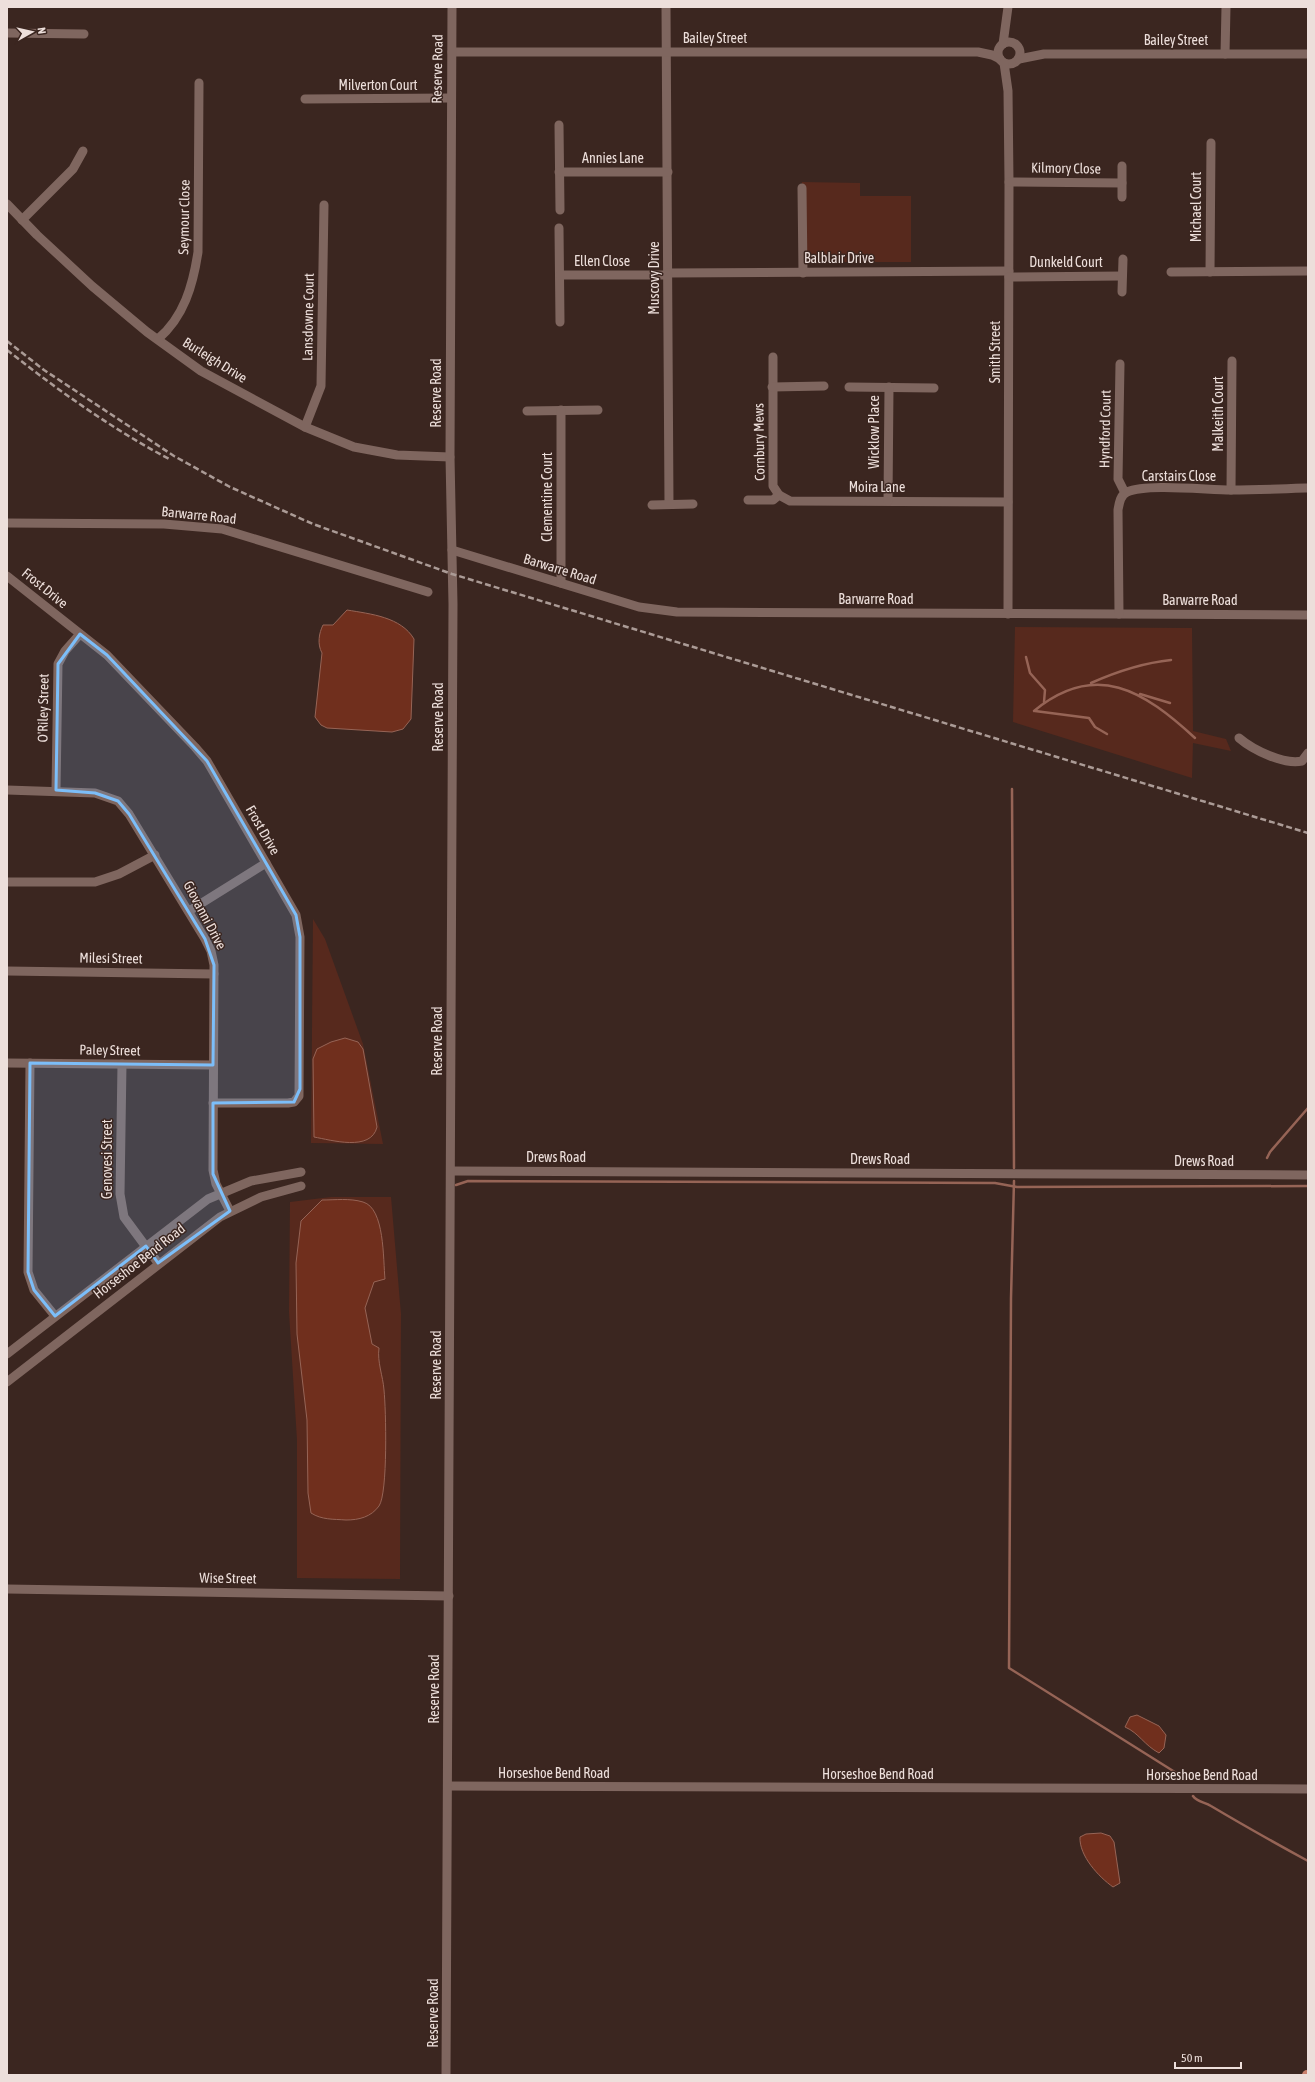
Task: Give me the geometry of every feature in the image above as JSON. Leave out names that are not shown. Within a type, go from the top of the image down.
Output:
[{"type":"street","name":"Reserve Road","points":[[446,2075],[451,1171],[452,550],[450,457],[452,7]]},
{"type":"street","name":"Muscovy Drive","points":[[666,7],[669,504]]},
{"type":"street","points":[[1226,7],[1226,54]]},
{"type":"street","points":[[1002,61],[998,54],[1008,11]]},
{"type":"street","points":[[1008,11],[1012,32],[1018,46],[1017,61]]},
{"type":"street","points":[[7,33],[84,34]]},
{"type":"street","name":"Bailey Street","points":[[978,52],[1012,42],[1018,46],[1044,54]]},
{"type":"street","name":"Bailey Street","points":[[452,52],[978,52],[992,55],[1007,64],[1044,54],[1308,54]]},
{"type":"street","name":"Smith Street","points":[[1002,61],[1008,91],[1009,182],[1008,614]]},
{"type":"street","name":"Smith Street","points":[[1008,91],[1017,61]]},
{"type":"street","name":"Seymour Close","points":[[158,339],[171,328],[177,318],[188,296],[195,273],[198,252],[199,83]]},
{"type":"street","name":"Milverton Court","points":[[305,99],[451,98]]},
{"type":"street","points":[[559,126],[560,210]]},
{"type":"street","name":"Michael Court","points":[[1210,143],[1210,272]]},
{"type":"street","points":[[22,220],[73,169],[83,151]]},
{"type":"street","points":[[1122,166],[1122,197]]},
{"type":"street","name":"Annies Lane","points":[[559,172],[668,172]]},
{"type":"street","name":"Kilmory Close","points":[[1009,182],[1122,183]]},
{"type":"street","points":[[802,188],[803,273]]},
{"type":"street","name":"Burleigh Drive","points":[[7,204],[92,286],[158,339],[201,371],[305,427],[354,447],[377,452],[450,457]]},
{"type":"street","name":"Lansdowne Court","points":[[305,427],[321,386],[324,205]]},
{"type":"street","name":"Ellen Close","points":[[560,228],[560,322]]},
{"type":"street","name":"Dunkeld Court","points":[[1122,292],[1123,259]]},
{"type":"street","points":[[1171,272],[1308,271]]},
{"type":"street","name":"Balblair Drive","points":[[668,274],[1009,274]]},
{"type":"street","name":"Ellen Close","points":[[560,275],[668,274]]},
{"type":"street","name":"Dunkeld Court","points":[[1009,274],[1122,276]]},
{"type":"street","name":"Cornbury Mews","points":[[773,357],[773,486],[779,495]]},
{"type":"street","name":"Malkeith Court","points":[[1231,490],[1232,361]]},
{"type":"street","name":"Hyndford Court","points":[[1120,364],[1118,479],[1125,493]]},
{"type":"street","name":"Cornbury Mews","points":[[772,387],[824,386]]},
{"type":"street","name":"Wicklow Place","points":[[849,387],[934,388]]},
{"type":"street","name":"Wicklow Place","points":[[888,387],[888,501]]},
{"type":"street","name":"Clementine Court","points":[[561,410],[561,584]]},
{"type":"street","points":[[527,411],[598,410]]},
{"type":"street","name":"Carstairs Close","points":[[1119,614],[1118,510],[1120,500],[1125,493],[1150,488],[1231,490],[1308,488]]},
{"type":"street","points":[[748,500],[773,500],[779,495]]},
{"type":"street","name":"Moira Lane","points":[[779,495],[790,501],[1008,502]]},
{"type":"street","points":[[652,505],[693,504]]},
{"type":"street","name":"Barwarre Road","points":[[7,523],[164,524],[222,529],[428,592]]},
{"type":"street","name":"Barwarre Road","points":[[452,550],[639,607],[676,612],[1308,615]]},
{"type":"street","name":"Frost Drive","points":[[7,576],[107,655],[201,754],[294,911],[300,928],[299,1096],[294,1102],[288,1103],[213,1103]]},
{"type":"street","name":"O'Riley Street","points":[[56,790],[58,664],[65,650],[80,634]]},
{"type":"street","points":[[1240,738],[1256,750],[1290,761],[1302,761],[1308,753]]},
{"type":"street","name":"Giovanni Drive","points":[[7,790],[56,790],[95,793],[118,802],[129,814],[155,855],[209,947],[213,961],[214,974],[213,1170],[220,1193],[230,1211]]},
{"type":"street","points":[[7,882],[95,882],[119,874],[155,855]]},
{"type":"street","points":[[189,911],[266,863]]},
{"type":"street","name":"Milesi Street","points":[[7,971],[214,974]]},
{"type":"street","name":"Paley Street","points":[[7,1063],[213,1065]]},
{"type":"street","points":[[30,1064],[28,1272],[34,1290],[55,1316]]},
{"type":"street","name":"Genovesi Street","points":[[122,1064],[120,1204],[124,1217],[158,1263]]},
{"type":"street","name":"Drews Road","points":[[451,1171],[1308,1175]]},
{"type":"street","name":"Horseshoe Bend Road","points":[[7,1354],[198,1205],[220,1193],[259,1179],[301,1172]]},
{"type":"street","name":"Horseshoe Bend Road","points":[[7,1382],[158,1263],[230,1211],[265,1195],[301,1186]]},
{"type":"street","name":"Wise Street","points":[[7,1589],[449,1596]]},
{"type":"street","name":"Horseshoe Bend Road","points":[[448,1786],[1308,1790]]},
{"type":"highlighted area","points":[[80,634],[107,655],[207,761],[296,915],[300,937],[300,1089],[294,1102],[213,1103],[213,1174],[230,1211],[158,1263],[146,1246],[55,1316],[34,1290],[28,1272],[30,1063],[213,1065],[214,965],[205,939],[129,814],[118,801],[95,793],[56,790],[58,664]]},
{"type":"shaded area","points":[[802,182],[860,183],[860,196],[911,196],[911,262],[803,262]]},
{"type":"shaded area","points":[[347,610],[375,615],[393,621],[408,632],[414,639],[411,719],[403,729],[392,732],[327,728],[321,725],[315,717],[322,653],[319,642],[320,631],[323,625],[333,625]]},
{"type":"shaded area","points":[[1015,627],[1192,628],[1193,731],[1226,739],[1231,751],[1193,743],[1192,778],[1013,722]]},
{"type":"shaded area","points":[[313,919],[325,939],[363,1044],[383,1144],[311,1143]]},
{"type":"shaded area","points":[[345,1038],[358,1042],[363,1049],[377,1127],[373,1135],[367,1140],[359,1142],[340,1142],[314,1137],[313,1059],[317,1049],[331,1042]]},
{"type":"shaded area","points":[[331,1197],[391,1197],[401,1314],[400,1579],[297,1578],[297,1440],[289,1312],[290,1202]]},
{"type":"shaded area","points":[[322,1200],[353,1200],[363,1202],[370,1206],[379,1224],[382,1236],[385,1279],[374,1282],[365,1308],[372,1344],[379,1348],[384,1390],[386,1432],[384,1485],[382,1498],[376,1510],[364,1517],[351,1520],[323,1518],[311,1513],[308,1493],[307,1420],[297,1334],[296,1263],[301,1221]]},
{"type":"shaded area","points":[[1137,1715],[1159,1726],[1166,1735],[1164,1748],[1159,1753],[1134,1732],[1125,1727],[1130,1717]]},
{"type":"shaded area","points":[[1101,1833],[1110,1836],[1114,1842],[1120,1883],[1113,1887],[1096,1872],[1086,1859],[1081,1844],[1080,1837],[1086,1834]]},
{"type":"waterway","points":[[1026,657],[1030,673],[1045,690],[1044,702]]},
{"type":"waterway","points":[[1091,683],[1130,668],[1171,660]]},
{"type":"waterway","points":[[1034,711],[1057,696],[1078,687],[1099,685],[1119,688],[1138,695],[1157,707],[1195,738]]},
{"type":"waterway","points":[[1140,694],[1170,703]]},
{"type":"waterway","points":[[1035,711],[1089,718],[1095,727],[1107,734]]},
{"type":"waterway","points":[[1012,789],[1014,1168]]},
{"type":"waterway","points":[[1267,1158],[1270,1152],[1308,1108]]},
{"type":"waterway","points":[[456,1185],[468,1181],[995,1183],[1017,1187],[1308,1186]]},
{"type":"waterway","points":[[1014,1181],[1011,1298],[1009,1668],[1178,1774],[1181,1779]]},
{"type":"waterway","points":[[1193,1796],[1197,1800],[1209,1805],[1308,1861]]},
{"type":"railway","points":[[7,341],[44,370],[174,456],[230,487],[313,524],[452,574],[1308,833]]},
{"type":"railway","points":[[7,350],[86,409],[128,436],[171,460]]}]
